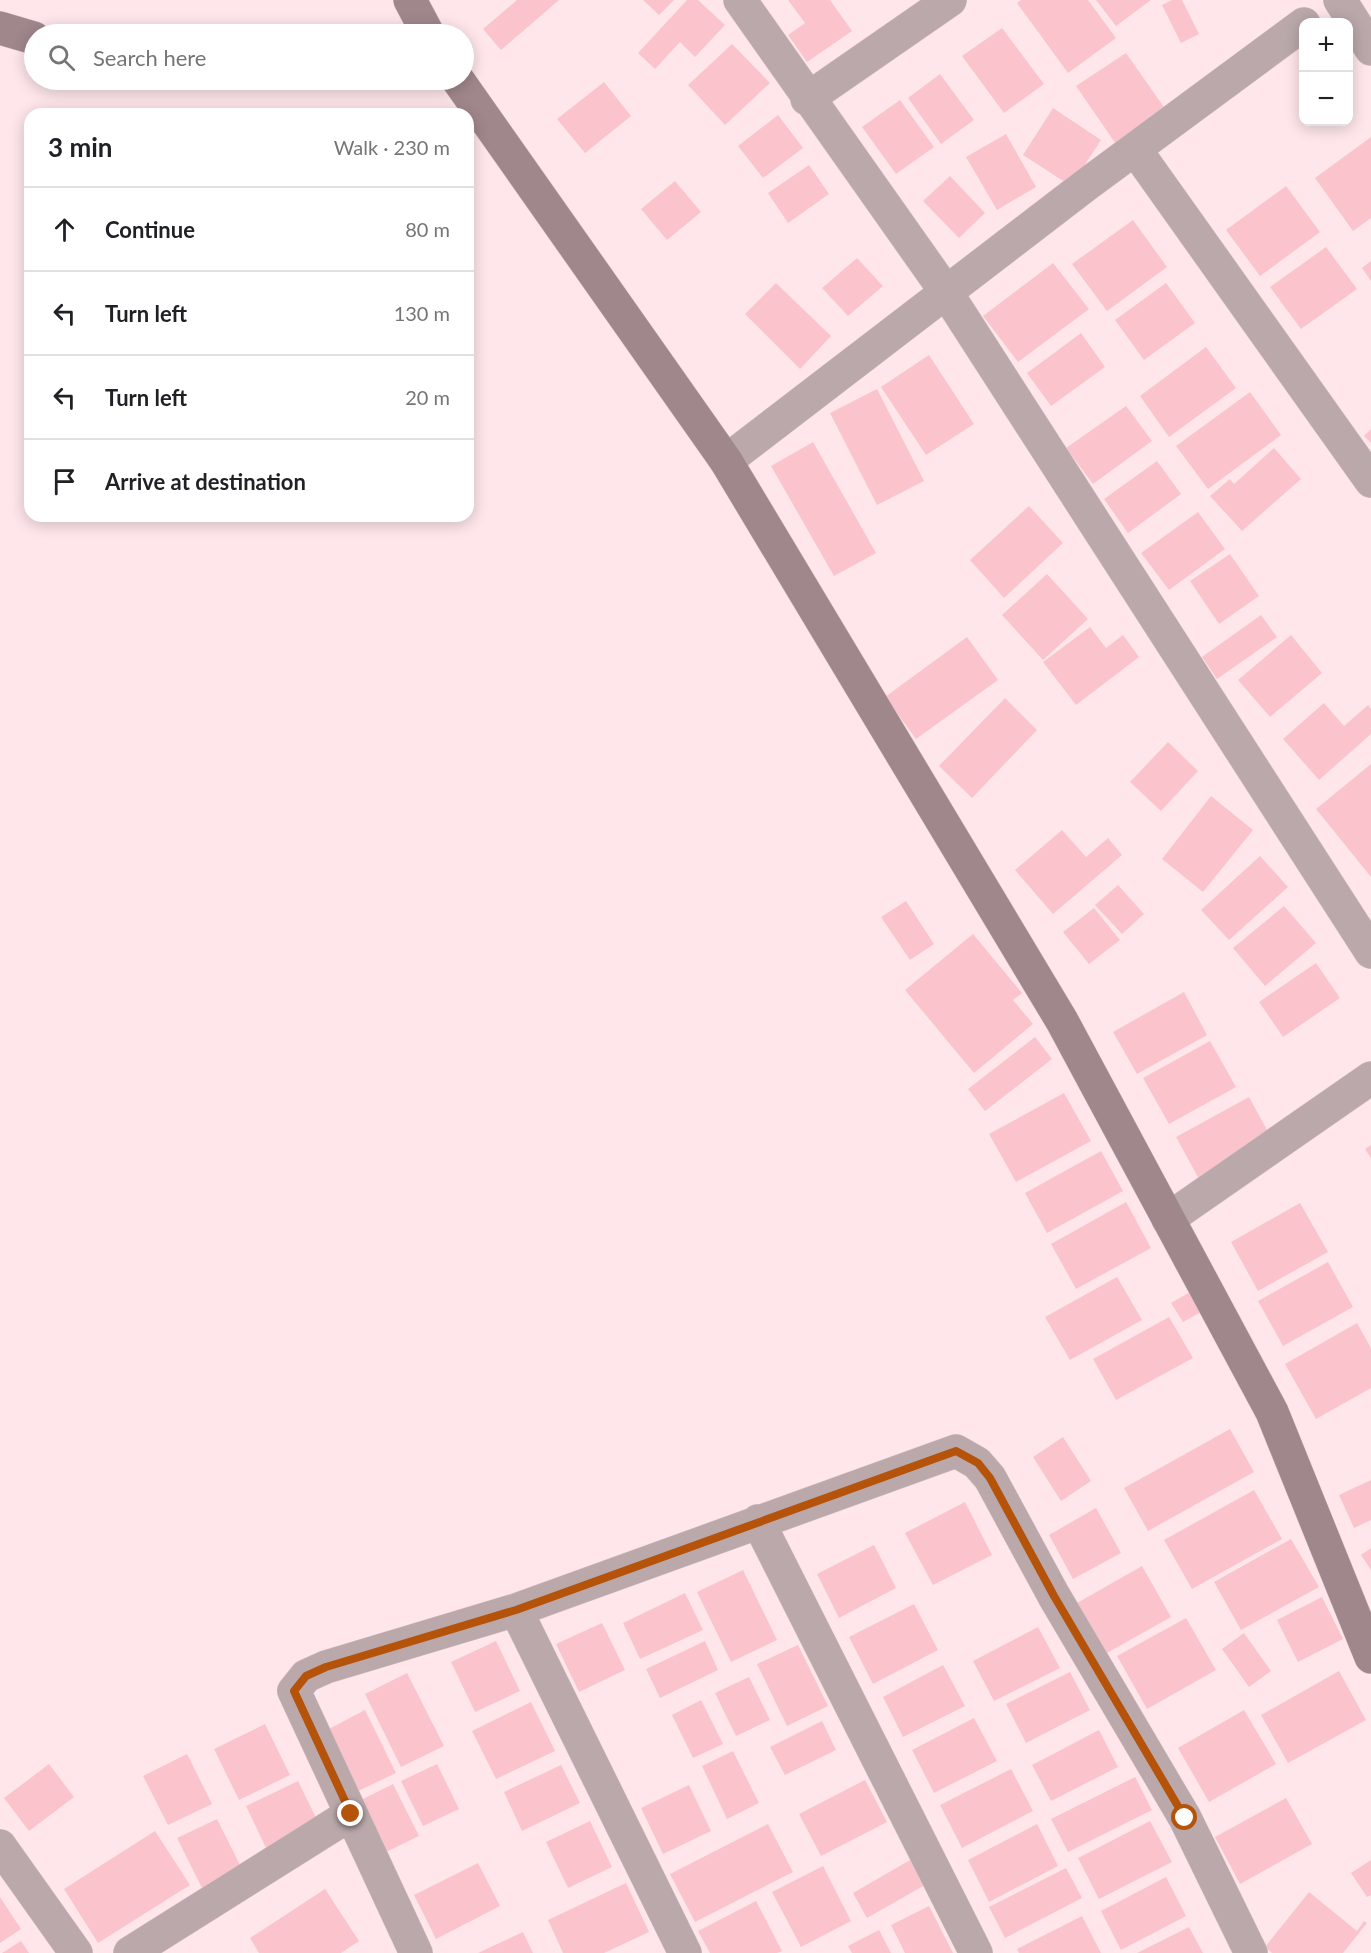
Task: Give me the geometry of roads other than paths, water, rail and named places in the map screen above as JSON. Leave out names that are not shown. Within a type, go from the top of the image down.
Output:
[{"type":"street","points":[[410,0],[423,24]]},
{"type":"street","points":[[740,0],[807,99],[946,292],[1371,952]]},
{"type":"street","points":[[807,99],[950,0]]},
{"type":"street","points":[[1311,18],[1335,0]]},
{"type":"street","points":[[1340,0],[1371,49]]},
{"type":"street","points":[[726,461],[946,292],[1299,27]]},
{"type":"street","points":[[0,28],[24,35]]},
{"type":"street","points":[[465,90],[726,461],[1062,1021],[1272,1412],[1371,1657]]},
{"type":"street","points":[[1135,149],[1371,481]]},
{"type":"street","points":[[1168,1219],[1371,1078]]},
{"type":"street","points":[[416,1953],[294,1691],[306,1676],[326,1667],[516,1610],[956,1451],[978,1463],[990,1478],[1054,1596],[1185,1818],[1251,1953]]},
{"type":"street","points":[[758,1521],[975,1953]]},
{"type":"street","points":[[516,1610],[685,1953]]},
{"type":"street","points":[[130,1953],[351,1814]]},
{"type":"street","points":[[0,1846],[76,1953]]}]
